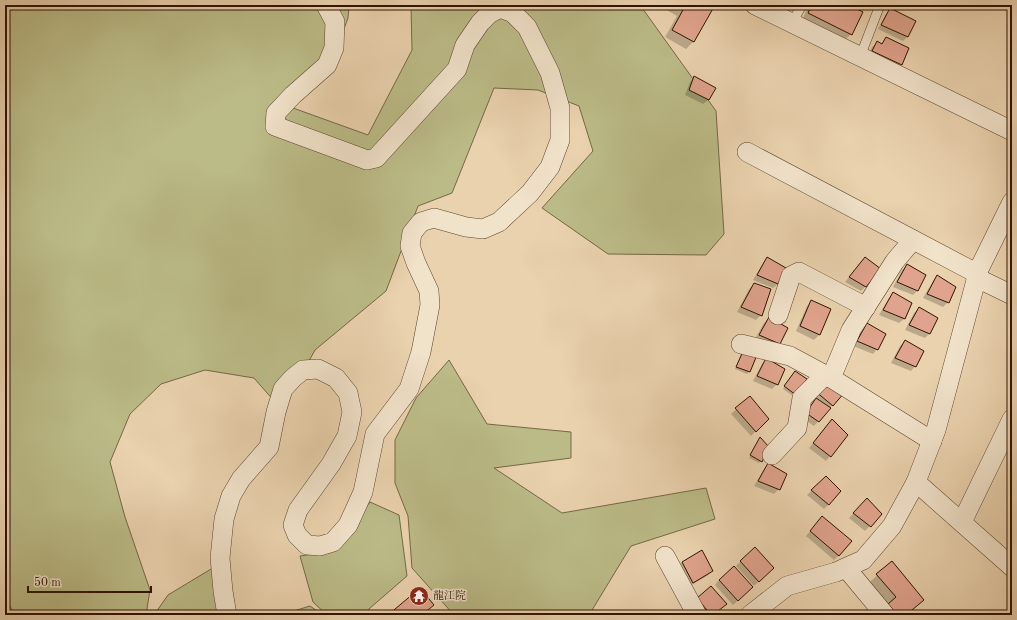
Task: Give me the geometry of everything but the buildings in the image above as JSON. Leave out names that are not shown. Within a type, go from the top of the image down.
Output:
[{"type":"street","points":[[227,615],[220,558],[224,519],[231,496],[241,479],[269,447],[276,412],[283,389],[292,378],[303,370],[318,369],[336,378],[348,393],[352,412],[346,436],[331,464],[298,510],[293,525],[297,535],[307,545],[320,546],[333,542],[348,525],[363,492],[375,434],[409,389],[421,352],[430,306],[430,298],[429,291],[410,246],[412,233],[422,222],[434,218],[466,227],[483,229],[499,222],[530,193],[550,167],[560,140],[560,108],[550,73],[527,27],[513,13],[500,8],[489,14],[480,23],[465,45],[457,69],[376,158],[367,160],[275,126],[276,112],[327,65],[334,48],[335,22],[326,5]]},
{"type":"street","points":[[755,5],[1012,131]]},
{"type":"street","points":[[747,152],[1012,294]]},
{"type":"street","points":[[750,615],[787,586],[836,572],[863,560],[892,526],[916,482],[932,441],[979,269],[1012,202]]},
{"type":"street","points":[[772,455],[797,428],[802,398],[828,377],[851,330],[895,261],[913,240]]},
{"type":"street","points":[[778,315],[791,276],[799,272],[866,308]]},
{"type":"street","points":[[741,344],[790,356],[828,377],[932,441]]},
{"type":"street","points":[[962,522],[1012,419]]},
{"type":"street","points":[[916,482],[1012,567]]},
{"type":"street","points":[[665,556],[697,615]]},
{"type":"street","points":[[846,568],[885,615]]},
{"type":"lane","points":[[792,23],[802,5]]},
{"type":"lane","points":[[860,57],[880,5]]},
{"type":"green space","points":[[5,5],[349,5],[348,18],[328,72],[295,81],[293,108],[368,135],[412,50],[411,5],[640,5],[716,111],[724,234],[706,255],[608,254],[542,208],[593,151],[579,106],[538,90],[494,88],[452,193],[418,206],[386,291],[315,350],[282,410],[254,378],[205,370],[161,384],[130,414],[110,462],[125,517],[150,590],[146,615],[14,615],[5,595]]},
{"type":"green space","points":[[449,360],[487,424],[571,432],[571,458],[494,468],[562,513],[706,488],[715,519],[631,546],[589,615],[454,615],[412,568],[408,516],[395,483],[395,440],[416,398]]},
{"type":"green space","points":[[370,502],[399,515],[407,576],[362,615],[327,615],[313,602],[300,556],[333,551]]},
{"type":"green space","points":[[221,563],[236,611],[248,615],[154,615],[168,595]]},
{"type":"green space","points":[[310,606],[323,615],[281,615]]},
{"type":"place","name":"龍江院","points":[[419,596]]}]
